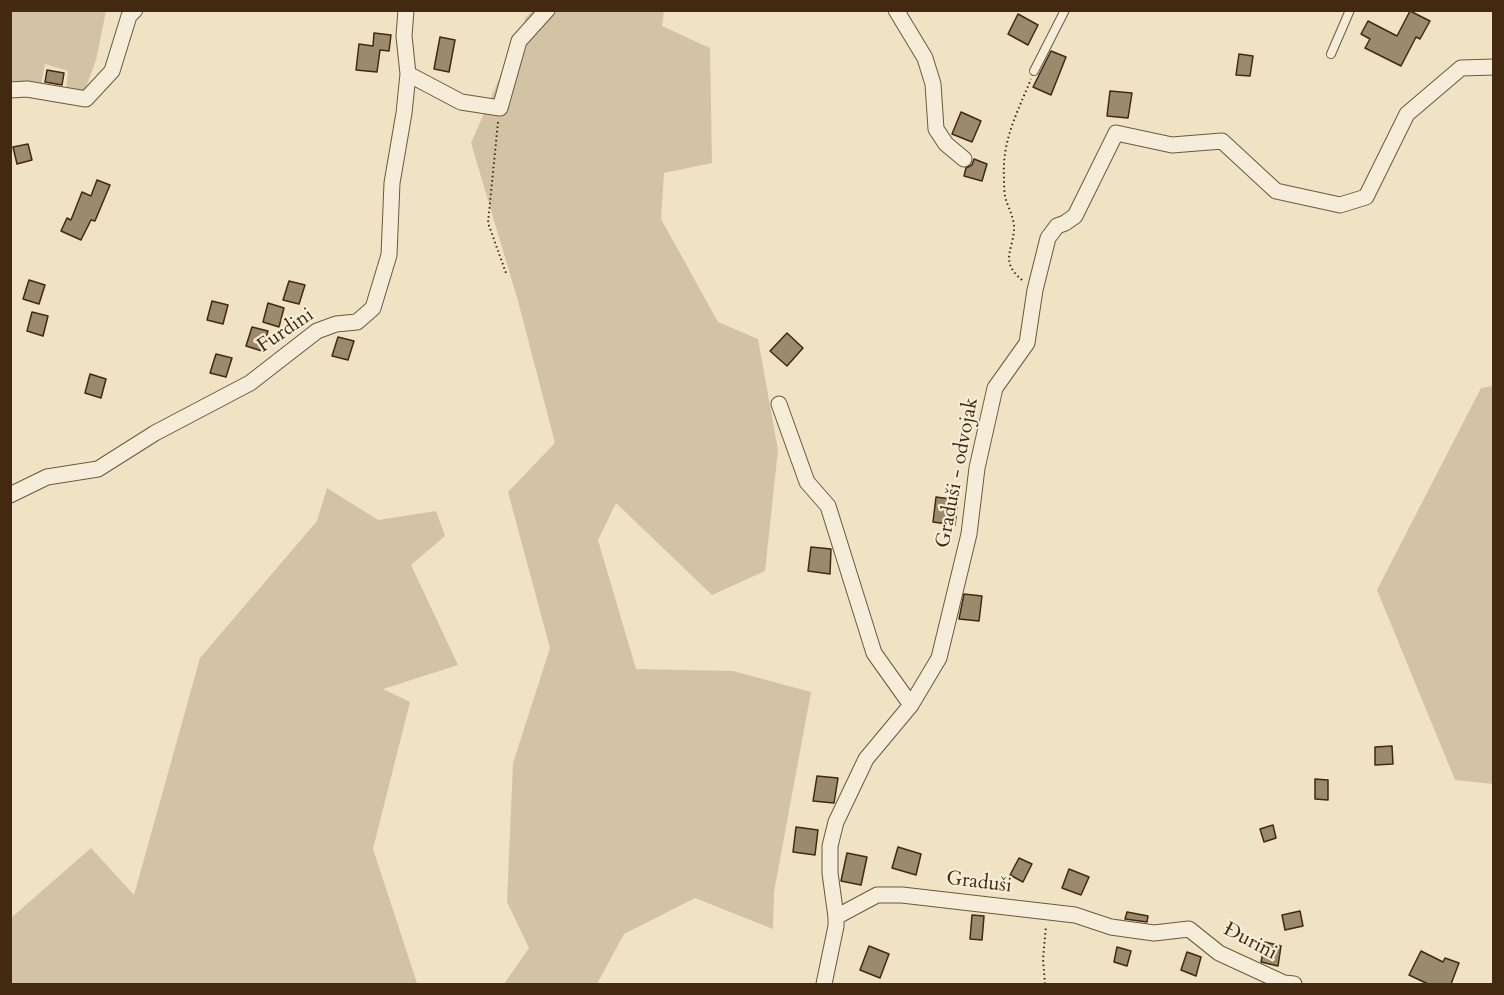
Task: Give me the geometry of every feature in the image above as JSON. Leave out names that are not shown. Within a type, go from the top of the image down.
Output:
[{"type":"street","points":[[10,90],[27,89],[86,99],[112,71],[129,16],[135,10]]},
{"type":"street","name":"Furdini","points":[[10,495],[47,477],[99,469],[155,433],[250,382],[317,331],[336,324],[357,322],[373,308],[389,255],[392,183],[408,74],[405,36],[406,10]]},
{"type":"street","points":[[408,74],[461,102],[500,108],[519,41],[548,10]]},
{"type":"street","points":[[896,10],[925,58],[933,84],[936,129],[946,144],[964,159]]},
{"type":"street","name":"Graduši - odvojak","points":[[836,917],[830,846],[836,822],[866,759],[911,705],[939,658],[969,534],[977,468],[995,388],[1027,343],[1035,290],[1048,238],[1057,226],[1065,224],[1075,216],[1116,134],[1172,145],[1222,141],[1276,191],[1340,205],[1366,197],[1407,114],[1461,68],[1494,67]]},
{"type":"street","points":[[779,404],[807,483],[828,506],[874,653],[911,705]]},
{"type":"street","name":"Graduši","points":[[836,917],[877,895],[902,895],[1075,915],[1111,927],[1154,933],[1189,929]]},
{"type":"street","points":[[824,984],[836,917]]},
{"type":"street","name":"Đurini","points":[[1189,929],[1219,953],[1284,983],[1294,984]]},
{"type":"lane","points":[[1034,71],[1065,10]]},
{"type":"lane","points":[[1331,54],[1350,10]]},
{"type":"path","points":[[1016,275],[1009,262],[1014,228],[1012,214],[1006,202],[1004,152],[1007,136],[1034,71]]},
{"type":"path","points":[[500,108],[488,223],[506,273]]},
{"type":"path","points":[[1045,984],[1043,959],[1048,912]]},
{"type":"shaded area","points":[[11,11],[106,11],[96,60],[84,93],[66,90],[68,71],[45,64],[41,85],[11,87]]},
{"type":"shaded area","points":[[532,11],[664,11],[662,26],[710,48],[712,163],[664,173],[661,219],[718,322],[758,339],[778,450],[765,571],[712,595],[616,503],[598,540],[636,669],[733,671],[811,692],[774,892],[773,929],[695,898],[624,934],[597,984],[504,984],[529,948],[507,902],[513,763],[550,648],[508,492],[555,443],[518,301],[471,143],[526,17]]},
{"type":"shaded area","points":[[1494,386],[1493,784],[1455,780],[1377,590],[1481,388]]},
{"type":"shaded area","points":[[327,488],[378,520],[436,511],[445,536],[411,565],[458,665],[383,689],[410,702],[373,849],[417,983],[11,984],[11,918],[91,848],[134,895],[200,658],[317,521]]},
{"type":"building","points":[[1410,11],[1430,21],[1420,39],[1416,37],[1401,66],[1365,48],[1370,39],[1361,34],[1368,21],[1397,36]]},
{"type":"building","points":[[1018,14],[1038,25],[1028,45],[1008,34]]},
{"type":"building","points":[[374,33],[391,35],[389,51],[380,50],[377,72],[356,70],[359,44],[373,46]]},
{"type":"building","points":[[440,37],[455,40],[449,72],[434,69]]},
{"type":"building","points":[[1051,51],[1066,57],[1051,95],[1033,87]]},
{"type":"building","points":[[1239,54],[1253,56],[1250,76],[1236,75]]},
{"type":"building","points":[[47,70],[64,73],[62,85],[45,82]]},
{"type":"building","points":[[1110,91],[1132,93],[1128,118],[1107,116]]},
{"type":"building","points":[[961,112],[981,121],[972,142],[952,134]]},
{"type":"building","points":[[28,144],[32,160],[17,164],[13,147]]},
{"type":"building","points":[[974,159],[987,164],[982,181],[964,176],[966,168],[972,165]]},
{"type":"building","points":[[97,180],[110,185],[95,221],[91,220],[81,240],[61,231],[67,218],[71,220],[82,192],[91,196]]},
{"type":"building","points":[[29,280],[45,285],[39,304],[23,299]]},
{"type":"building","points":[[289,281],[305,285],[299,304],[283,300]]},
{"type":"building","points":[[212,301],[228,305],[223,324],[207,320]]},
{"type":"building","points":[[268,303],[284,308],[279,327],[263,322]]},
{"type":"building","points":[[32,312],[48,316],[43,336],[27,331]]},
{"type":"building","points":[[252,327],[268,331],[262,351],[246,346]]},
{"type":"building","points":[[787,333],[803,348],[787,366],[770,351]]},
{"type":"building","points":[[338,337],[354,341],[348,360],[332,356]]},
{"type":"building","points":[[216,354],[232,358],[226,377],[210,373]]},
{"type":"building","points":[[90,374],[106,379],[101,398],[85,393]]},
{"type":"building","points":[[936,497],[958,500],[955,525],[933,522]]},
{"type":"building","points":[[811,547],[831,549],[830,574],[808,571]]},
{"type":"building","points":[[964,594],[982,596],[979,621],[959,619]]},
{"type":"building","points":[[1392,746],[1393,764],[1375,765],[1375,747]]},
{"type":"building","points":[[817,776],[838,778],[834,803],[813,801]]},
{"type":"building","points":[[1315,779],[1328,780],[1328,800],[1315,799]]},
{"type":"building","points":[[1273,825],[1276,838],[1264,842],[1260,829]]},
{"type":"building","points":[[796,827],[818,830],[815,855],[793,852]]},
{"type":"building","points":[[898,847],[921,854],[916,875],[892,868]]},
{"type":"building","points":[[847,853],[867,857],[861,885],[841,881]]},
{"type":"building","points":[[1019,858],[1032,864],[1023,882],[1010,875]]},
{"type":"building","points":[[1069,869],[1089,877],[1081,895],[1062,888]]},
{"type":"building","points":[[1300,911],[1303,926],[1285,930],[1282,915]]},
{"type":"building","points":[[1127,912],[1148,916],[1147,922],[1125,919]]},
{"type":"building","points":[[972,915],[984,916],[982,940],[970,939]]},
{"type":"building","points":[[1265,942],[1281,946],[1278,966],[1261,962]]},
{"type":"building","points":[[869,946],[889,954],[880,978],[860,970]]},
{"type":"building","points":[[1117,947],[1131,951],[1127,966],[1114,962]]},
{"type":"building","points":[[1421,951],[1443,962],[1445,958],[1459,963],[1451,984],[1428,984],[1409,975]]},
{"type":"building","points":[[1187,952],[1201,957],[1196,976],[1181,970]]}]
